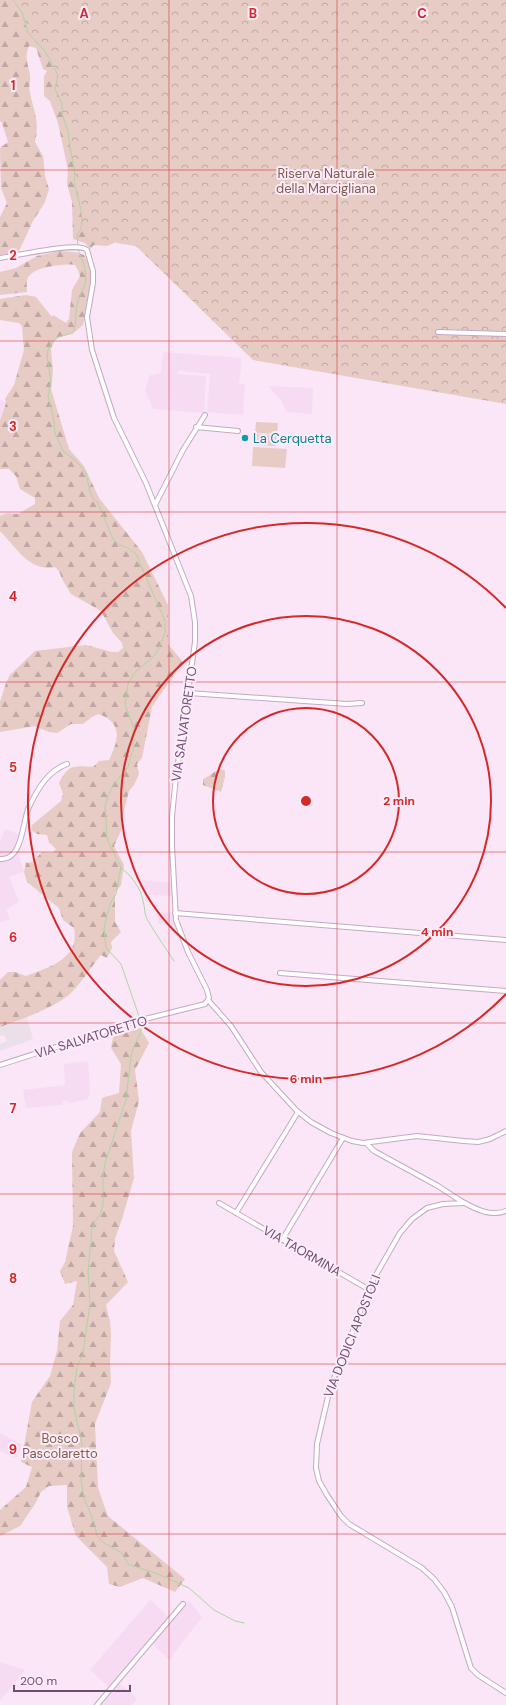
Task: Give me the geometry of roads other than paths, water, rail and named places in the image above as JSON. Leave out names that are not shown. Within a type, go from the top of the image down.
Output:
[{"type":"street","name":"VIA SALVATORETTO","points":[[0,258],[74,246],[82,247],[88,252],[93,271],[93,283],[87,317],[92,350],[114,418],[155,505],[188,587],[193,605],[195,642],[189,693],[177,769],[172,816],[175,913],[181,935],[207,990],[208,1000],[205,1004],[137,1021],[0,1065]]},
{"type":"street","points":[[438,332],[506,334]]},
{"type":"street","points":[[155,505],[196,427],[205,415]]},
{"type":"street","points":[[196,427],[238,431]]},
{"type":"street","points":[[189,693],[362,704]]},
{"type":"street","points":[[0,859],[10,858],[17,850],[29,807],[46,779],[55,770],[68,764]]},
{"type":"street","points":[[175,913],[506,940]]},
{"type":"street","points":[[280,973],[506,991]]},
{"type":"street","points":[[208,1000],[230,1026],[262,1072],[298,1112],[316,1126],[343,1138],[366,1143],[417,1136],[464,1142],[478,1142],[490,1139],[506,1131]]},
{"type":"street","points":[[236,1213],[298,1112]]},
{"type":"street","points":[[282,1240],[343,1138]]},
{"type":"street","points":[[366,1143],[374,1151],[478,1210],[488,1213],[506,1211]]},
{"type":"street","name":"VIA DODICI APOSTOLI","points":[[461,1201],[462,1204],[443,1204],[431,1207],[412,1219],[395,1240],[368,1289],[354,1330],[328,1394],[316,1454],[317,1474],[327,1495],[341,1516],[349,1524],[422,1568],[434,1579],[452,1607],[471,1668],[478,1675],[506,1693]]},
{"type":"street","name":"VIA TAORMINA","points":[[219,1203],[368,1289]]},
{"type":"street","points":[[97,1705],[183,1604]]},
{"type":"waterway","points":[[13,0],[22,12],[28,33],[45,51],[58,75],[55,89],[62,103],[62,114],[68,131],[75,174],[74,182],[81,210],[82,221],[81,229],[77,235],[78,245]]},
{"type":"waterway","points":[[78,250],[84,265],[86,280],[77,303],[73,333],[58,337],[48,350],[47,357],[51,381],[48,397],[53,415],[55,433],[63,451],[77,462],[86,473],[92,497],[98,503],[113,539],[120,545],[128,548],[136,554],[165,621],[165,633],[158,650],[153,657],[134,673],[128,684],[125,704],[134,729],[134,746],[128,767],[114,784],[105,806],[107,839],[121,867],[116,894],[110,904],[104,929],[106,948],[121,964],[140,1019]]},
{"type":"waterway","points":[[121,868],[132,878],[138,887],[144,903],[147,919],[174,961]]},
{"type":"waterway","points":[[141,1022],[141,1032],[131,1056],[126,1100],[105,1163],[103,1175],[103,1205],[100,1215],[94,1223],[92,1229],[88,1272],[90,1303],[83,1354],[77,1367],[74,1390],[74,1408],[82,1444],[81,1479],[84,1498],[94,1522],[97,1536],[104,1543],[122,1553],[128,1564],[158,1574],[189,1588],[214,1610],[235,1621],[244,1623]]},
{"type":"place","name":"La Cerquetta","points":[[245,438]]},
{"type":"park label","name":"Riserva Naturale della Marcigliana","points":[[326,180]]},
{"type":"park label","name":"Bosco Pascolaretto","points":[[60,1446]]}]
